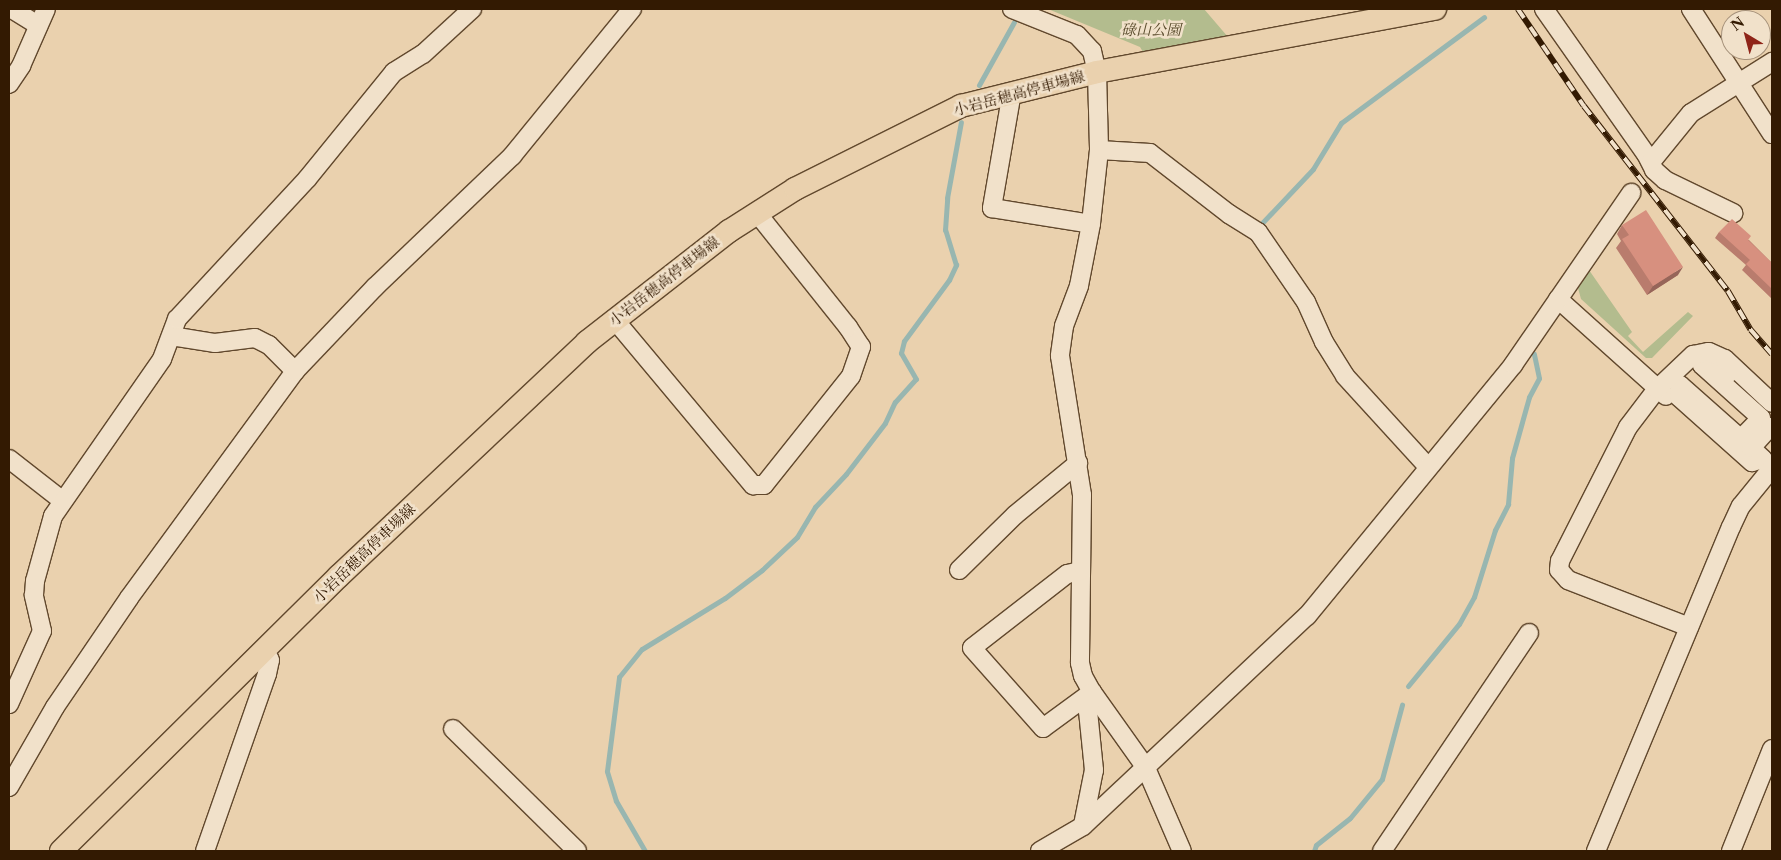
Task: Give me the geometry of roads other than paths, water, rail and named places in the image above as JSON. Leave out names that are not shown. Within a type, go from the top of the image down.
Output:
[{"type":"main road","name":"小岩岳穂高停車場線","points":[[61,851],[469,452],[614,319],[757,213],[795,189],[961,106],[1097,72],[1436,9]]},
{"type":"street","points":[[12,9],[38,25]]},
{"type":"street","points":[[9,84],[21,66],[46,9]]},
{"type":"street","points":[[9,704],[42,630],[34,595],[35,581],[47,532],[63,500],[162,359],[176,319],[307,179],[394,72],[423,54],[472,9]]},
{"type":"street","points":[[9,787],[30,746],[124,605],[295,371],[375,287],[512,156],[632,9]]},
{"type":"street","points":[[1012,9],[1082,38],[1092,51],[1097,72],[1099,150],[1091,224],[1080,286],[1064,326],[1060,356],[1078,463],[1083,524],[1080,571],[1080,663],[1082,676],[1092,692],[1146,768],[1182,851]]},
{"type":"street","points":[[1544,9],[1665,180],[1733,212]]},
{"type":"street","points":[[1691,9],[1772,134]]},
{"type":"street","points":[[1651,162],[1691,113],[1718,93],[1740,84],[1772,62]]},
{"type":"street","points":[[1012,92],[992,208],[1091,224]]},
{"type":"street","points":[[1099,150],[1150,152],[1229,214],[1258,232],[1306,302],[1324,342],[1345,376],[1428,468]]},
{"type":"street","points":[[1040,851],[1083,826],[1307,616],[1513,365],[1631,193]]},
{"type":"street","points":[[614,319],[752,485],[764,485],[851,376],[860,347],[848,327],[757,213]]},
{"type":"street","points":[[1558,300],[1767,488]]},
{"type":"street","points":[[171,336],[216,343],[255,338],[269,345],[295,371]]},
{"type":"street","points":[[1689,627],[1568,580],[1559,570],[1560,561],[1628,427],[1658,389],[1694,355],[1709,352],[1724,358],[1772,403]]},
{"type":"street","points":[[1772,414],[1718,365],[1702,364],[1761,418],[1741,439],[1680,385],[1678,389],[1679,397],[1752,462],[1763,459],[1751,448],[1770,427],[1772,429]]},
{"type":"street","points":[[9,459],[63,500]]},
{"type":"street","points":[[958,570],[1015,515],[1078,463]]},
{"type":"street","points":[[1596,851],[1741,506],[1767,488],[1772,468]]},
{"type":"street","points":[[1080,571],[1067,574],[972,648],[1043,728],[1092,692]]},
{"type":"street","points":[[1382,851],[1530,632]]},
{"type":"street","points":[[205,851],[267,674],[270,660],[265,650]]},
{"type":"street","points":[[1083,826],[1094,770],[1088,711],[1092,692]]},
{"type":"street","points":[[453,729],[577,851]]},
{"type":"street","points":[[1731,851],[1772,749]]},
{"type":"waterway","points":[[1262,223],[1313,169],[1341,123],[1484,17]]},
{"type":"waterway","points":[[979,85],[1014,22]]},
{"type":"waterway","points":[[645,851],[616,801],[607,771],[619,677],[642,649],[725,598],[762,570],[797,537],[815,507],[846,474],[885,423],[895,402],[916,379],[901,353],[904,341],[949,280],[956,265],[945,230],[947,198],[961,122]]},
{"type":"waterway","points":[[1408,686],[1459,624],[1474,597],[1495,530],[1508,504],[1512,458],[1529,397],[1539,378],[1534,354]]},
{"type":"waterway","points":[[1314,851],[1316,845],[1350,818],[1382,779],[1402,705]]},
{"type":"railway","points":[[1518,9],[1584,106],[1728,291],[1751,330],[1772,354]]},
{"type":"park label","name":"碌山公園","points":[[1151,30]]}]
